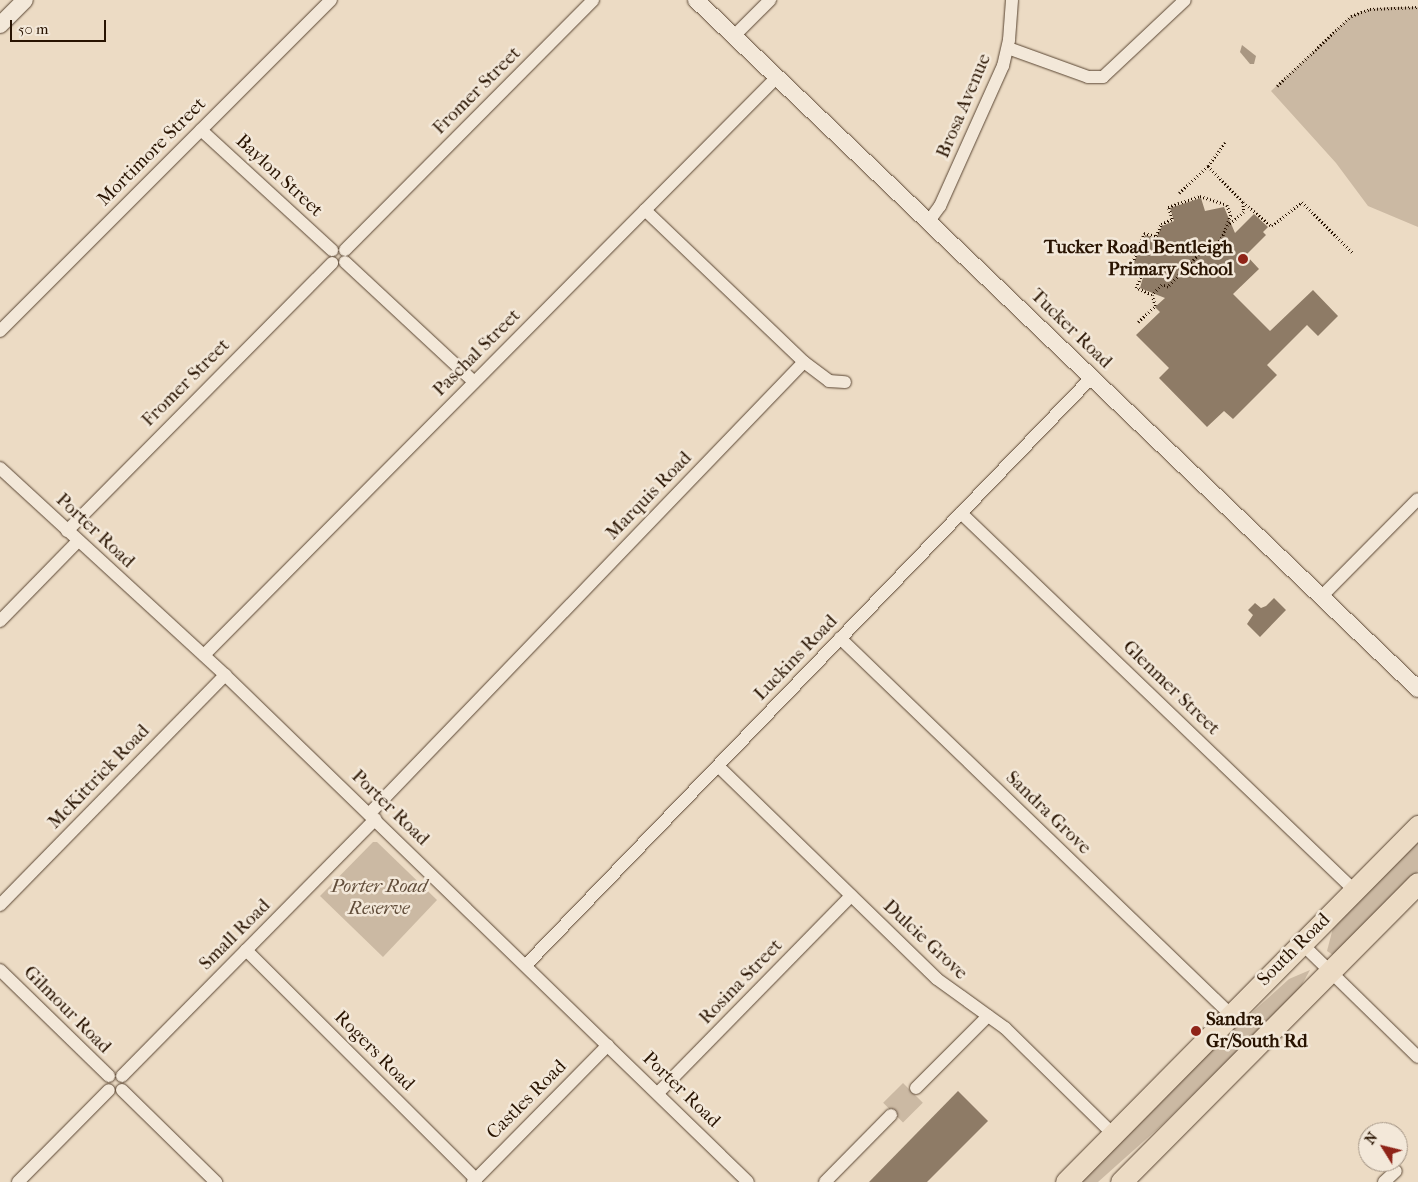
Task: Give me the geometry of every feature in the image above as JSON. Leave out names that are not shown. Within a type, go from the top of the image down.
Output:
[{"type":"highway","name":"South Road","points":[[1066,1182],[1230,1014],[1418,826]]},
{"type":"highway","points":[[1123,1181],[1418,883]]},
{"type":"street","points":[[0,26],[25,0]]},
{"type":"street","name":"Mortimore Street","points":[[0,331],[331,0]]},
{"type":"street","name":"Fromer Street","points":[[67,530],[593,0]]},
{"type":"street","name":"Tucker Road","points":[[696,0],[930,221],[1418,689]]},
{"type":"street","points":[[734,36],[770,0]]},
{"type":"street","name":"Brosa Avenue","points":[[930,221],[940,206],[1008,48],[1012,0]]},
{"type":"street","points":[[1008,48],[1088,77],[1104,77],[1185,0]]},
{"type":"street","name":"Paschal Street","points":[[204,655],[777,77]]},
{"type":"street","name":"Baylon Street","points":[[202,130],[474,382]]},
{"type":"street","points":[[645,210],[804,362],[823,378],[845,382]]},
{"type":"street","name":"Marquis Road","points":[[372,816],[804,362]]},
{"type":"street","name":"Luckins Road","points":[[526,965],[1092,377]]},
{"type":"street","name":"Porter Road","points":[[0,468],[226,675],[748,1182]]},
{"type":"street","points":[[1322,596],[1418,499]]},
{"type":"street","name":"Glenmer Street","points":[[961,513],[1354,890]]},
{"type":"street","points":[[0,621],[78,541]]},
{"type":"street","name":"Sandra Grove","points":[[840,638],[1230,1014]]},
{"type":"street","name":"McKittrick Road","points":[[0,906],[226,675]]},
{"type":"street","name":"Dulcie Grove","points":[[718,766],[944,985],[1010,1033],[1113,1134]]},
{"type":"street","name":"Small Road","points":[[122,1076],[246,950],[372,816]]},
{"type":"street","name":"Rosina Street","points":[[658,1093],[851,896]]},
{"type":"street","points":[[1302,942],[1418,1057]]},
{"type":"street","name":"Rogers Road","points":[[246,950],[474,1180]]},
{"type":"street","name":"Gilmour Road","points":[[0,970],[109,1083]]},
{"type":"street","points":[[916,1088],[988,1016]]},
{"type":"street","name":"Castles Road","points":[[474,1180],[608,1045]]},
{"type":"street","points":[[18,1182],[109,1083],[114,1074],[122,1076],[125,1081],[122,1090]]},
{"type":"street","points":[[109,1083],[114,1092],[122,1090]]},
{"type":"street","points":[[122,1090],[216,1182]]},
{"type":"street","points":[[825,1182],[891,1115]]},
{"type":"street","points":[[1384,1182],[1395,1172]]},
{"type":"path","points":[[1277,86],[1352,16],[1370,9],[1418,6]]},
{"type":"path","points":[[1179,193],[1208,166],[1225,143]]},
{"type":"path","points":[[1208,166],[1243,202],[1272,226],[1302,202],[1353,252]]},
{"type":"path","points":[[1152,295],[1136,288],[1143,271],[1131,266],[1144,233],[1156,236],[1161,224],[1172,219],[1168,207],[1200,196],[1227,205],[1231,215],[1227,227]]},
{"type":"path","points":[[1152,295],[1162,285],[1168,287],[1211,242],[1214,246],[1227,227],[1244,212],[1243,202]]},
{"type":"path","points":[[1138,322],[1155,306],[1152,295]]},
{"type":"green space","points":[[1418,7],[1418,227],[1368,206],[1336,163],[1271,91],[1351,16],[1370,9]]},
{"type":"green space","points":[[1418,839],[1418,871],[1343,947],[1333,955],[1327,951],[1334,924]]},
{"type":"green space","name":"Porter Road Reserve","points":[[373,842],[377,842],[437,900],[383,957],[320,896]]},
{"type":"green space","points":[[1310,970],[1299,990],[1162,1125],[1098,1182],[1081,1182],[1214,1047],[1289,979]]},
{"type":"green space","points":[[903,1083],[923,1103],[903,1123],[883,1103]]},
{"type":"shaded area","points":[[1242,45],[1256,56],[1254,64],[1250,64],[1240,52]]},
{"type":"building","points":[[1201,198],[1205,211],[1224,207],[1235,233],[1254,214],[1268,227],[1263,232],[1266,235],[1246,255],[1259,269],[1233,294],[1270,331],[1313,290],[1338,316],[1318,336],[1307,325],[1267,365],[1277,375],[1233,419],[1224,411],[1207,427],[1159,378],[1169,368],[1136,335],[1160,312],[1155,307],[1165,298],[1140,288],[1145,270],[1133,265],[1145,235],[1156,238],[1162,226],[1174,221],[1170,208]]},
{"type":"building","points":[[1274,598],[1286,610],[1260,637],[1247,624],[1253,615],[1248,610],[1255,603],[1261,608],[1266,606]]},
{"type":"building","points":[[958,1091],[988,1121],[927,1182],[869,1182]]},
{"type":"place","name":"Tucker Road Bentleigh Primary School","points":[[1243,259]]},
{"type":"place","name":"Sandra Gr/South Rd","points":[[1196,1031]]}]
